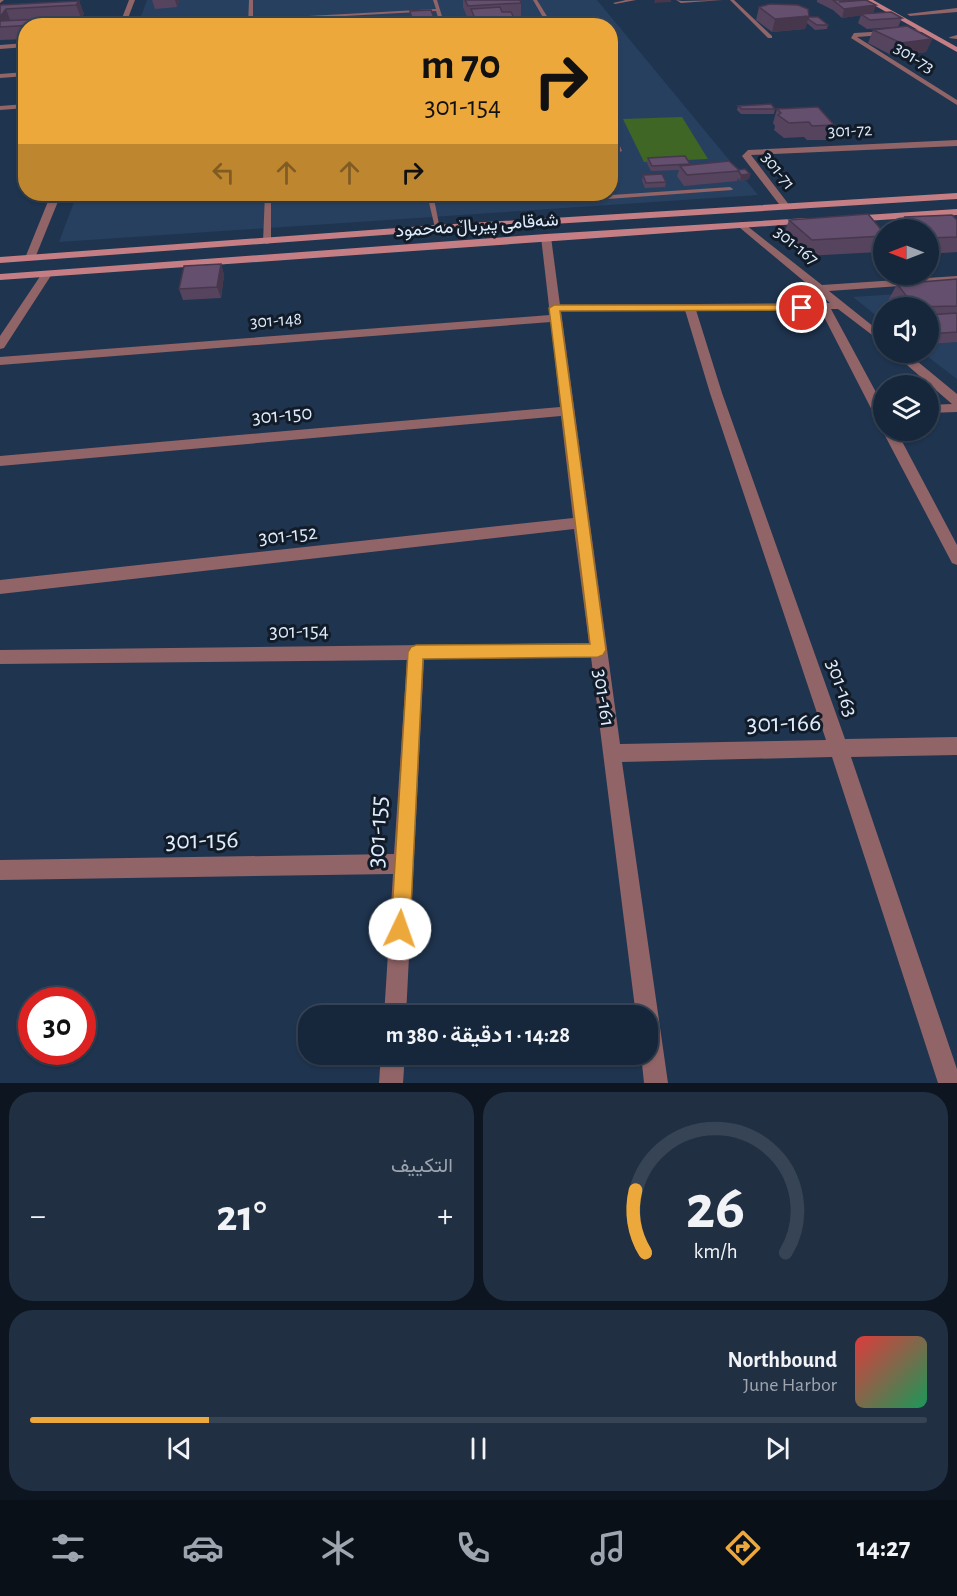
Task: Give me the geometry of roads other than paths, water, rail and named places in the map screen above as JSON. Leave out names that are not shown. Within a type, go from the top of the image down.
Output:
[{"type":"main road","points":[[868,0],[957,50]]},
{"type":"main road","points":[[884,0],[956,39]]},
{"type":"main road","name":"شەقامی پیرباڵ مەحمود","points":[[0,260],[438,228],[957,196]]},
{"type":"main road","points":[[838,219],[957,212]]},
{"type":"main road","name":"شەقامی پیرباڵ مەحمود","points":[[0,277],[546,237],[814,221]]},
{"type":"main road","points":[[214,262],[217,245]]},
{"type":"street","points":[[125,18],[132,0]]},
{"type":"street","points":[[910,14],[957,10]]},
{"type":"street","name":"301-73","points":[[921,30],[854,35],[855,38],[955,100]]},
{"type":"street","points":[[0,47],[18,46]]},
{"type":"street","points":[[0,76],[18,75]]},
{"type":"street","points":[[0,108],[18,107]]},
{"type":"street","name":"301-72","points":[[746,156],[754,152],[957,143]]},
{"type":"street","name":"301-71","points":[[746,156],[785,206]]},
{"type":"street","points":[[30,258],[53,201]]},
{"type":"street","name":"301-167","points":[[742,225],[873,332]]},
{"type":"street","name":"301-161","points":[[546,237],[581,524],[646,1005]]},
{"type":"street","points":[[0,345],[47,274]]},
{"type":"street","points":[[818,288],[957,279]]},
{"type":"street","name":"301-148","points":[[0,361],[555,313],[841,306]]},
{"type":"street","points":[[824,308],[873,397]]},
{"type":"street","name":"301-163","points":[[690,309],[716,393],[838,747],[950,1083]]},
{"type":"street","points":[[912,363],[957,400]]},
{"type":"street","points":[[939,409],[957,408]]},
{"type":"street","name":"301-150","points":[[0,461],[567,411]]},
{"type":"street","points":[[895,441],[957,559]]},
{"type":"street","name":"301-152","points":[[0,587],[581,524]]},
{"type":"street","name":"301-154","points":[[0,657],[598,650]]},
{"type":"street","name":"301-155","points":[[396,1005],[416,652]]},
{"type":"street","name":"301-166","points":[[612,753],[957,746]]},
{"type":"street","name":"301-156","points":[[0,870],[404,864]]},
{"type":"street","points":[[391,1083],[392,1065]]},
{"type":"street","points":[[654,1065],[656,1083]]},
{"type":"lane","points":[[250,18],[251,0]]},
{"type":"lane","points":[[435,0],[440,18]]},
{"type":"lane","points":[[535,0],[546,18]]},
{"type":"lane","points":[[615,3],[634,0]]},
{"type":"lane","points":[[678,0],[681,2],[721,0]]},
{"type":"lane","points":[[732,0],[771,37]]},
{"type":"lane","points":[[322,18],[438,10]]},
{"type":"lane","points":[[618,194],[730,189]]},
{"type":"lane","points":[[267,242],[268,201]]},
{"type":"lane","points":[[432,201],[438,228]]}]
